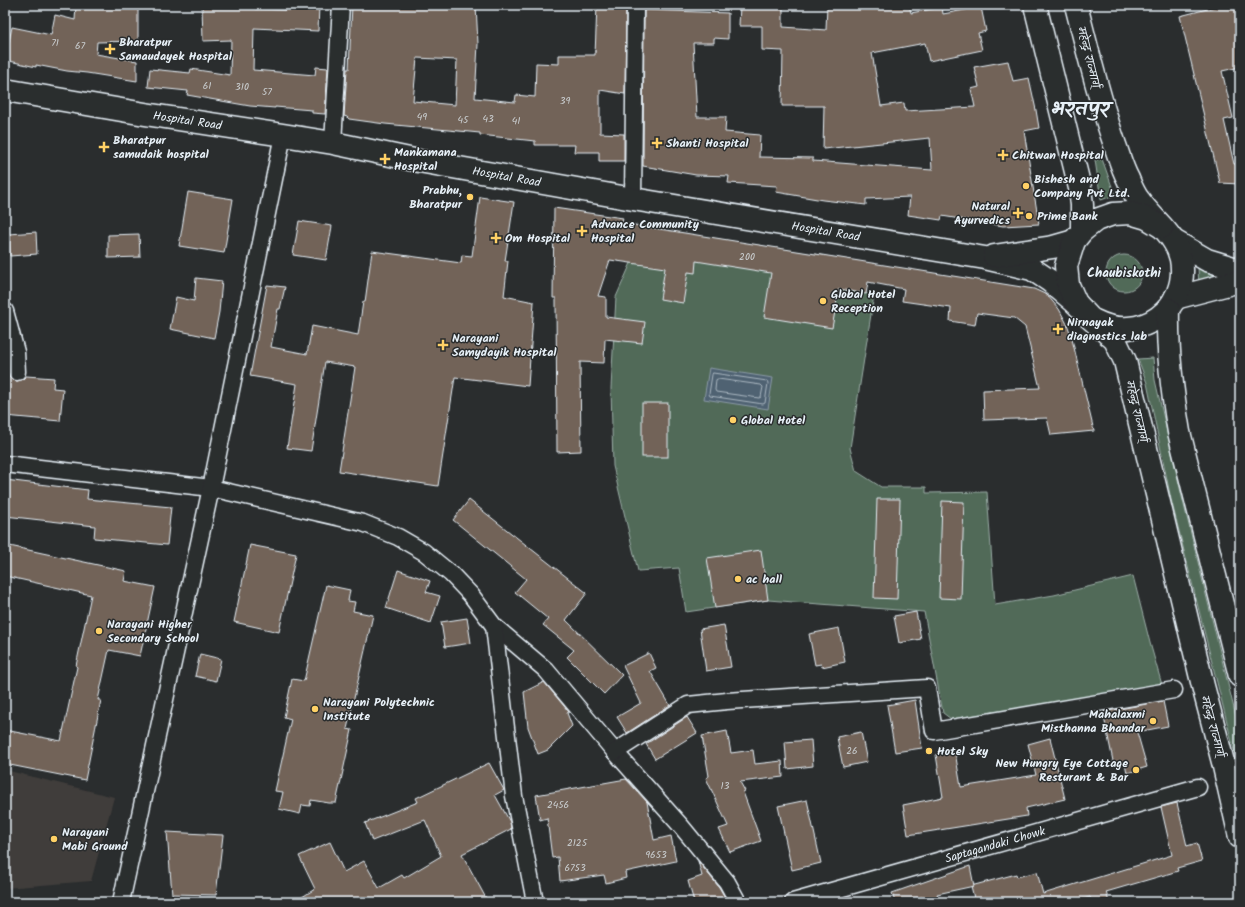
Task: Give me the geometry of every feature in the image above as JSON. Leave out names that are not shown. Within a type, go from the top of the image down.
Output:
[{"type":"main road","name":"महेन्द्र राज्मार्ग्","points":[[1035,5],[1080,188],[1082,205],[1078,236],[1066,266],[1068,285],[1082,310],[1115,340],[1125,361],[1202,686],[1223,762],[1240,837]]},
{"type":"main road","name":"महेन्द्र राज्मार्ग्","points":[[1076,5],[1099,95],[1110,132],[1127,177],[1138,200],[1168,234],[1181,258],[1182,276],[1171,304],[1167,336],[1173,400],[1179,432],[1240,676]]},
{"type":"main road","name":"Hospital Road","points":[[5,90],[145,114],[283,135],[434,164],[633,199],[985,258],[1032,269],[1050,281],[1082,310]]},
{"type":"main road","points":[[1078,236],[1096,220],[1112,214],[1130,213],[1147,218],[1207,260],[1240,270]]},
{"type":"main road","name":"Hospital Road","points":[[985,258],[1053,247],[1078,236]]},
{"type":"main road","points":[[1082,310],[1104,325],[1121,329],[1138,327],[1154,320],[1171,304],[1240,281]]},
{"type":"street","points":[[333,144],[341,5]]},
{"type":"street","points":[[633,199],[635,5]]},
{"type":"street","points":[[121,902],[211,488],[283,135]]},
{"type":"street","points":[[5,311],[16,352],[17,372]]},
{"type":"street","points":[[5,464],[211,488],[363,523],[398,537],[424,552],[451,574],[471,595],[494,626],[546,670],[615,752],[691,837],[727,882],[738,902]]},
{"type":"street","points":[[494,626],[514,796],[535,902]]},
{"type":"street","points":[[615,752],[688,705],[727,701],[928,688],[934,731],[1174,690]]},
{"type":"street","name":"Saptagandaki Chowk","points":[[793,902],[1198,787]]},
{"type":"shaded area","name":"Narayani Mabi Ground","points":[[5,770],[114,797],[91,881],[5,888]]},
{"type":"green space","points":[[1102,159],[1115,195],[1101,200],[1095,160]]},
{"type":"green space","name":"Global Hotel","points":[[637,226],[844,259],[839,289],[874,295],[850,448],[856,471],[881,487],[926,487],[926,493],[987,492],[995,605],[1054,595],[1133,576],[1162,685],[951,719],[943,713],[924,612],[768,600],[686,612],[679,568],[638,571],[613,466],[611,388],[616,297],[631,263]]},
{"type":"green space","points":[[1124,255],[1137,260],[1142,273],[1137,286],[1124,291],[1111,286],[1106,273],[1111,260]]},
{"type":"green space","points":[[1198,266],[1225,276],[1199,288]]},
{"type":"green space","points":[[1153,358],[1155,380],[1182,497],[1240,733],[1240,774],[1171,499],[1147,383],[1138,359]]},
{"type":"water","points":[[709,368],[773,378],[768,409],[704,399]]},
{"type":"building","points":[[76,5],[138,5],[138,41],[97,42],[96,54],[137,61],[137,81],[36,65],[36,67],[5,60],[12,27],[51,35],[55,15],[75,20]]},
{"type":"building","points":[[202,5],[255,5],[255,9],[286,10],[286,5],[319,5],[318,31],[254,28],[253,70],[315,75],[316,67],[328,68],[325,114],[312,113],[312,110],[250,106],[187,95],[188,91],[148,87],[150,69],[190,73],[191,69],[230,75],[231,40],[203,41]]},
{"type":"building","points":[[352,5],[395,5],[395,7],[476,5],[478,44],[475,98],[515,102],[516,95],[535,97],[536,63],[559,64],[559,55],[595,55],[597,5],[626,5],[625,94],[600,90],[600,133],[624,134],[624,161],[599,161],[599,152],[574,152],[575,145],[535,145],[535,141],[480,135],[480,133],[349,119],[344,116],[347,69],[349,69]],"holes":[[[417,58],[457,60],[455,105],[413,101]]]},
{"type":"building","points":[[740,5],[783,5],[783,27],[826,30],[827,5],[909,5],[911,13],[942,7],[943,14],[981,7],[986,31],[978,33],[982,50],[929,61],[925,43],[872,53],[881,106],[904,103],[905,111],[975,107],[971,89],[979,87],[974,67],[1008,61],[1013,81],[1029,78],[1036,110],[1039,128],[1024,131],[1039,224],[1003,226],[942,216],[941,220],[908,215],[910,197],[866,199],[866,205],[776,192],[777,186],[728,183],[729,176],[696,175],[643,166],[644,10],[728,13],[728,39],[714,38],[714,43],[693,43],[697,117],[726,117],[725,132],[760,135],[759,157],[813,158],[813,161],[932,170],[930,138],[823,149],[824,106],[782,106],[783,51],[762,50],[762,26],[739,26]]},
{"type":"building","points":[[1223,5],[1240,5],[1240,67],[1222,71],[1233,118],[1224,120],[1234,164],[1240,164],[1240,184],[1220,183],[1180,16]]},
{"type":"building","points":[[188,192],[233,199],[224,253],[179,246]]},
{"type":"building","points":[[480,197],[514,202],[505,261],[508,261],[504,296],[534,302],[528,386],[455,377],[438,486],[339,471],[355,367],[325,362],[311,451],[287,448],[297,384],[250,376],[267,285],[285,287],[280,309],[278,309],[271,347],[307,354],[312,326],[358,335],[363,302],[365,302],[372,251],[461,263],[462,255],[472,256]]},
{"type":"building","points":[[554,208],[623,218],[622,223],[1034,289],[1047,295],[1059,309],[1067,324],[1094,431],[1051,435],[1047,418],[984,420],[983,390],[1040,388],[1025,327],[1014,318],[977,313],[975,325],[950,321],[951,308],[902,301],[904,289],[868,282],[866,294],[839,289],[832,328],[764,317],[771,273],[696,261],[695,273],[688,272],[683,303],[660,299],[665,268],[610,260],[598,296],[606,297],[606,317],[645,322],[642,343],[605,339],[604,363],[580,362],[581,451],[557,452],[556,298],[553,298]]},
{"type":"building","points":[[299,221],[332,226],[326,260],[293,255]]},
{"type":"building","points":[[36,232],[37,254],[10,256],[9,234]]},
{"type":"building","points":[[139,234],[140,257],[108,258],[108,235]]},
{"type":"building","points":[[196,278],[222,281],[219,312],[214,338],[170,329],[176,297],[194,301]]},
{"type":"building","points":[[5,374],[8,374],[12,380],[17,381],[22,380],[26,376],[54,378],[53,388],[63,389],[60,421],[5,416]]},
{"type":"building","points":[[642,403],[668,403],[668,457],[642,457]]},
{"type":"building","points":[[5,480],[88,490],[87,499],[171,507],[167,545],[94,538],[95,526],[5,516]]},
{"type":"building","points":[[877,499],[900,499],[897,599],[874,598]]},
{"type":"building","points":[[469,500],[587,593],[566,620],[622,675],[604,694],[567,657],[574,650],[543,625],[548,619],[515,592],[526,579],[453,520]]},
{"type":"building","points":[[942,501],[964,502],[961,599],[939,598]]},
{"type":"building","points":[[5,545],[126,571],[124,581],[155,587],[140,656],[109,650],[98,700],[101,700],[85,780],[5,764],[5,730],[61,741],[91,595],[5,576]]},
{"type":"building","points":[[250,545],[296,554],[279,632],[234,622]]},
{"type":"building","name":"ac hall","points":[[761,550],[768,600],[715,608],[707,558]]},
{"type":"building","points":[[398,570],[430,581],[426,592],[440,596],[431,623],[386,608]]},
{"type":"building","points":[[326,585],[350,590],[348,601],[355,602],[353,611],[373,615],[347,729],[352,730],[336,803],[311,800],[310,806],[302,805],[300,814],[279,809],[283,792],[275,791],[291,719],[284,717],[292,679],[304,681]]},
{"type":"building","points":[[916,612],[921,639],[899,643],[894,616]]},
{"type":"building","points":[[467,618],[471,643],[445,647],[441,622]]},
{"type":"building","points":[[724,625],[731,667],[706,671],[700,629]]},
{"type":"building","points":[[839,628],[845,662],[822,667],[821,664],[815,665],[809,634]]},
{"type":"building","points":[[649,653],[656,668],[650,671],[670,705],[627,733],[617,717],[641,703],[623,666]]},
{"type":"building","points":[[200,654],[221,659],[216,681],[195,676]]},
{"type":"building","points":[[544,682],[569,712],[567,713],[572,726],[548,750],[538,754],[528,727],[524,692]]},
{"type":"building","points":[[915,700],[922,748],[895,752],[887,705]]},
{"type":"building","points":[[1163,701],[1168,726],[1137,732],[1147,767],[1127,773],[1125,763],[1114,766],[1103,712]]},
{"type":"building","points":[[687,717],[697,733],[655,759],[646,744]]},
{"type":"building","points":[[727,731],[731,753],[753,750],[755,764],[782,761],[783,777],[740,782],[745,791],[743,792],[761,841],[730,852],[719,829],[728,826],[706,778],[709,776],[702,736]]},
{"type":"building","points":[[861,732],[867,762],[843,767],[837,737]]},
{"type":"building","points":[[1050,738],[1065,799],[1026,808],[1027,816],[908,835],[903,805],[943,797],[936,755],[955,752],[961,787],[1036,775],[1028,744]]},
{"type":"building","points":[[811,740],[813,766],[787,769],[785,742]]},
{"type":"building","points":[[489,763],[504,790],[495,795],[510,822],[511,829],[462,854],[488,902],[294,902],[315,889],[299,856],[330,842],[344,872],[364,861],[379,888],[402,875],[404,878],[441,856],[425,820],[372,841],[365,823],[418,802],[416,798]]},
{"type":"building","points":[[626,779],[647,802],[654,840],[671,836],[676,861],[625,872],[626,878],[606,883],[604,875],[560,881],[558,857],[552,858],[547,818],[540,820],[536,795]]},
{"type":"building","points":[[807,800],[821,863],[792,870],[778,806]]},
{"type":"building","points":[[1177,803],[1187,846],[1197,843],[1202,861],[1177,868],[1178,871],[1106,892],[1109,902],[1092,902],[1090,897],[1073,902],[975,902],[971,886],[1016,874],[1017,877],[1037,872],[1043,894],[1172,855],[1161,807]]},
{"type":"building","points":[[167,832],[223,835],[216,895],[172,894]]},
{"type":"building","points":[[698,861],[719,887],[726,899],[716,902],[694,902],[688,881],[702,876]]},
{"type":"building","points":[[970,866],[974,886],[937,894],[939,899],[929,902],[923,902],[922,897],[895,902],[892,893]]},
{"type":"place","name":"Bharatpur Samaudayek Hospital","points":[[110,49]]},
{"type":"place","name":"Shanti Hospital","points":[[657,143]]},
{"type":"place","name":"Bharatpur samudaik hospital","points":[[104,147]]},
{"type":"place","name":"Chitwan Hospital","points":[[1003,155]]},
{"type":"place","name":"Mankamana Hospital","points":[[385,159]]},
{"type":"place","name":"Bishesh and Company Pvt Ltd.","points":[[1026,186]]},
{"type":"place","name":"Prabhu, Bharatpur","points":[[470,197]]},
{"type":"place","name":"Natural Ayurvedics","points":[[1018,213]]},
{"type":"place","name":"Prime Bank","points":[[1029,216]]},
{"type":"place","name":"Advance Community Hospital","points":[[582,231]]},
{"type":"place","name":"Om Hospital","points":[[496,238]]},
{"type":"place","name":"Global Hotel Reception","points":[[823,301]]},
{"type":"place","name":"Nirnayak diagnostics lab","points":[[1058,329]]},
{"type":"place","name":"Narayani Samydayik Hospital","points":[[443,345]]},
{"type":"place","name":"Global Hotel","points":[[733,420]]},
{"type":"place","name":"ac hall","points":[[738,579]]},
{"type":"place","name":"Narayani Higher Secondary School","points":[[99,631]]},
{"type":"place","name":"Narayani Polytechnic Institute","points":[[315,709]]},
{"type":"place","name":"Mahalaxmi Misthanna Bhandar","points":[[1153,721]]},
{"type":"place","name":"Hotel Sky","points":[[929,751]]},
{"type":"place","name":"New Hungry Eye Cottage Resturant & Bar","points":[[1136,770]]},
{"type":"place","name":"Narayani Mabi Ground","points":[[54,839]]},
{"type":"district","name":"भरतपुर","points":[[1080,108]]},
{"type":"district","name":"Chaubiskothi","points":[[1124,272]]}]
